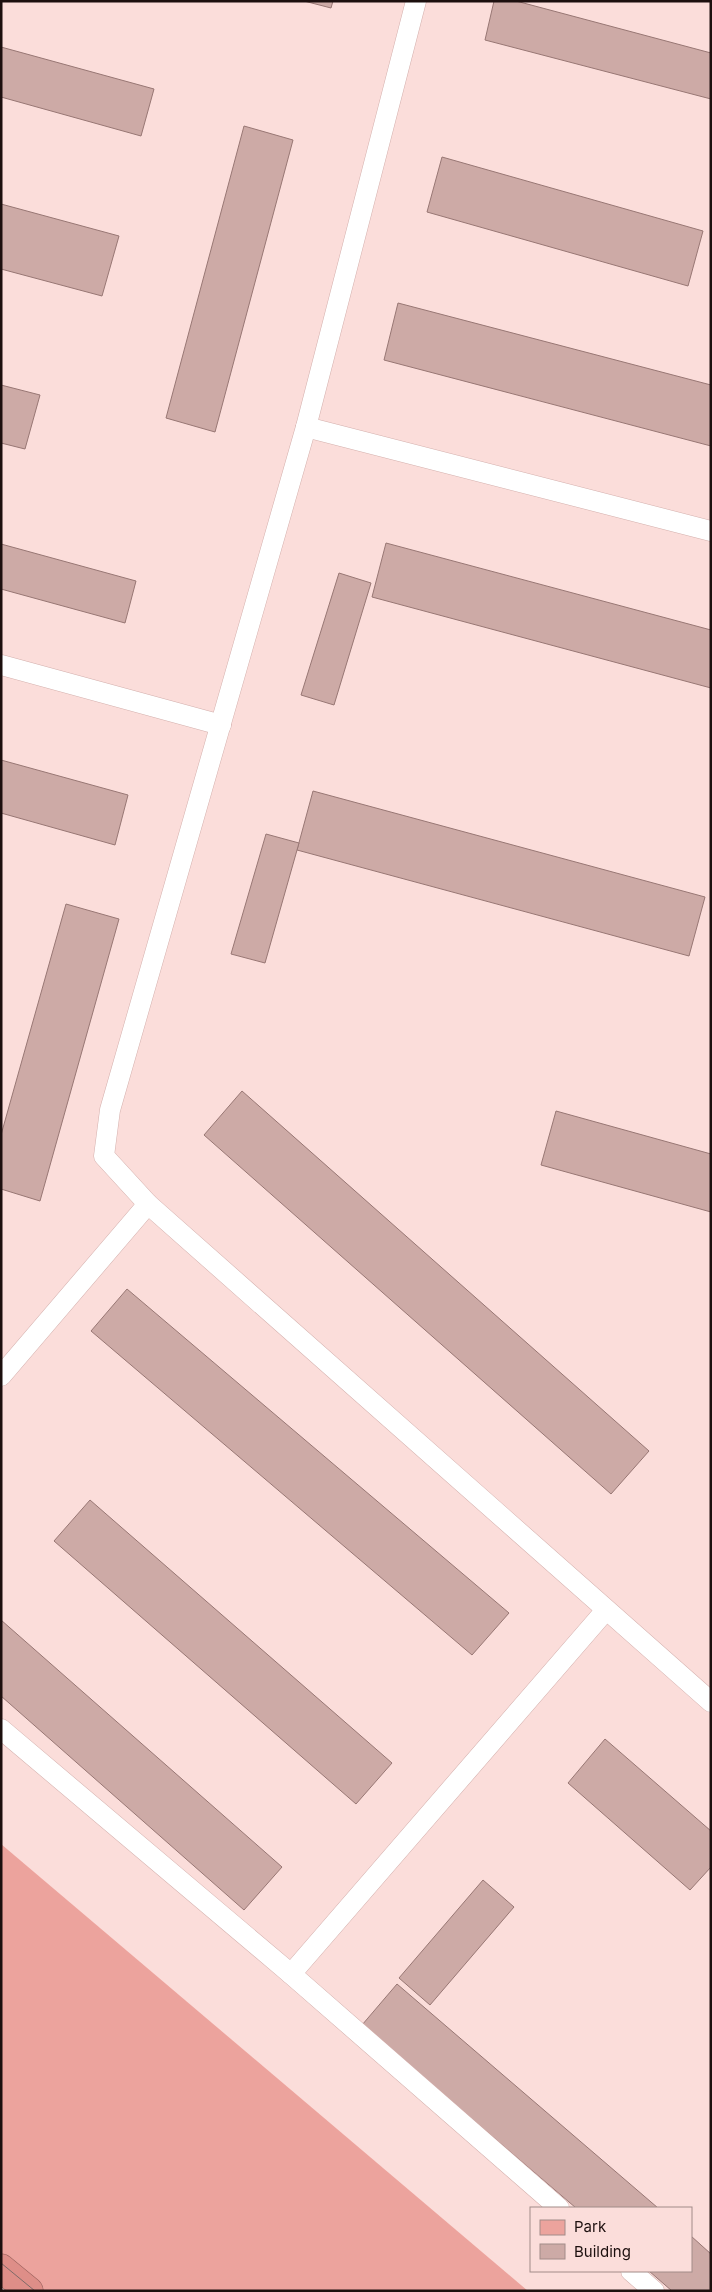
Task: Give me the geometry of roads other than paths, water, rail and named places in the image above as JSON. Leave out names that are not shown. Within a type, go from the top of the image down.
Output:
[{"type":"highway","points":[[1,2268],[29,2291]]},
{"type":"lane","points":[[416,1],[306,427],[110,1110],[104,1156],[148,1204],[711,1702]]},
{"type":"lane","points":[[306,427],[711,531]]},
{"type":"lane","points":[[1,665],[221,726]]},
{"type":"lane","points":[[1,1376],[148,1204]]},
{"type":"lane","points":[[291,1974],[606,1610]]},
{"type":"lane","points":[[1,1729],[291,1974],[559,2207]]},
{"type":"lane","points":[[632,2272],[654,2291]]},
{"type":"tram line","points":[[1,2263],[35,2291]]}]
